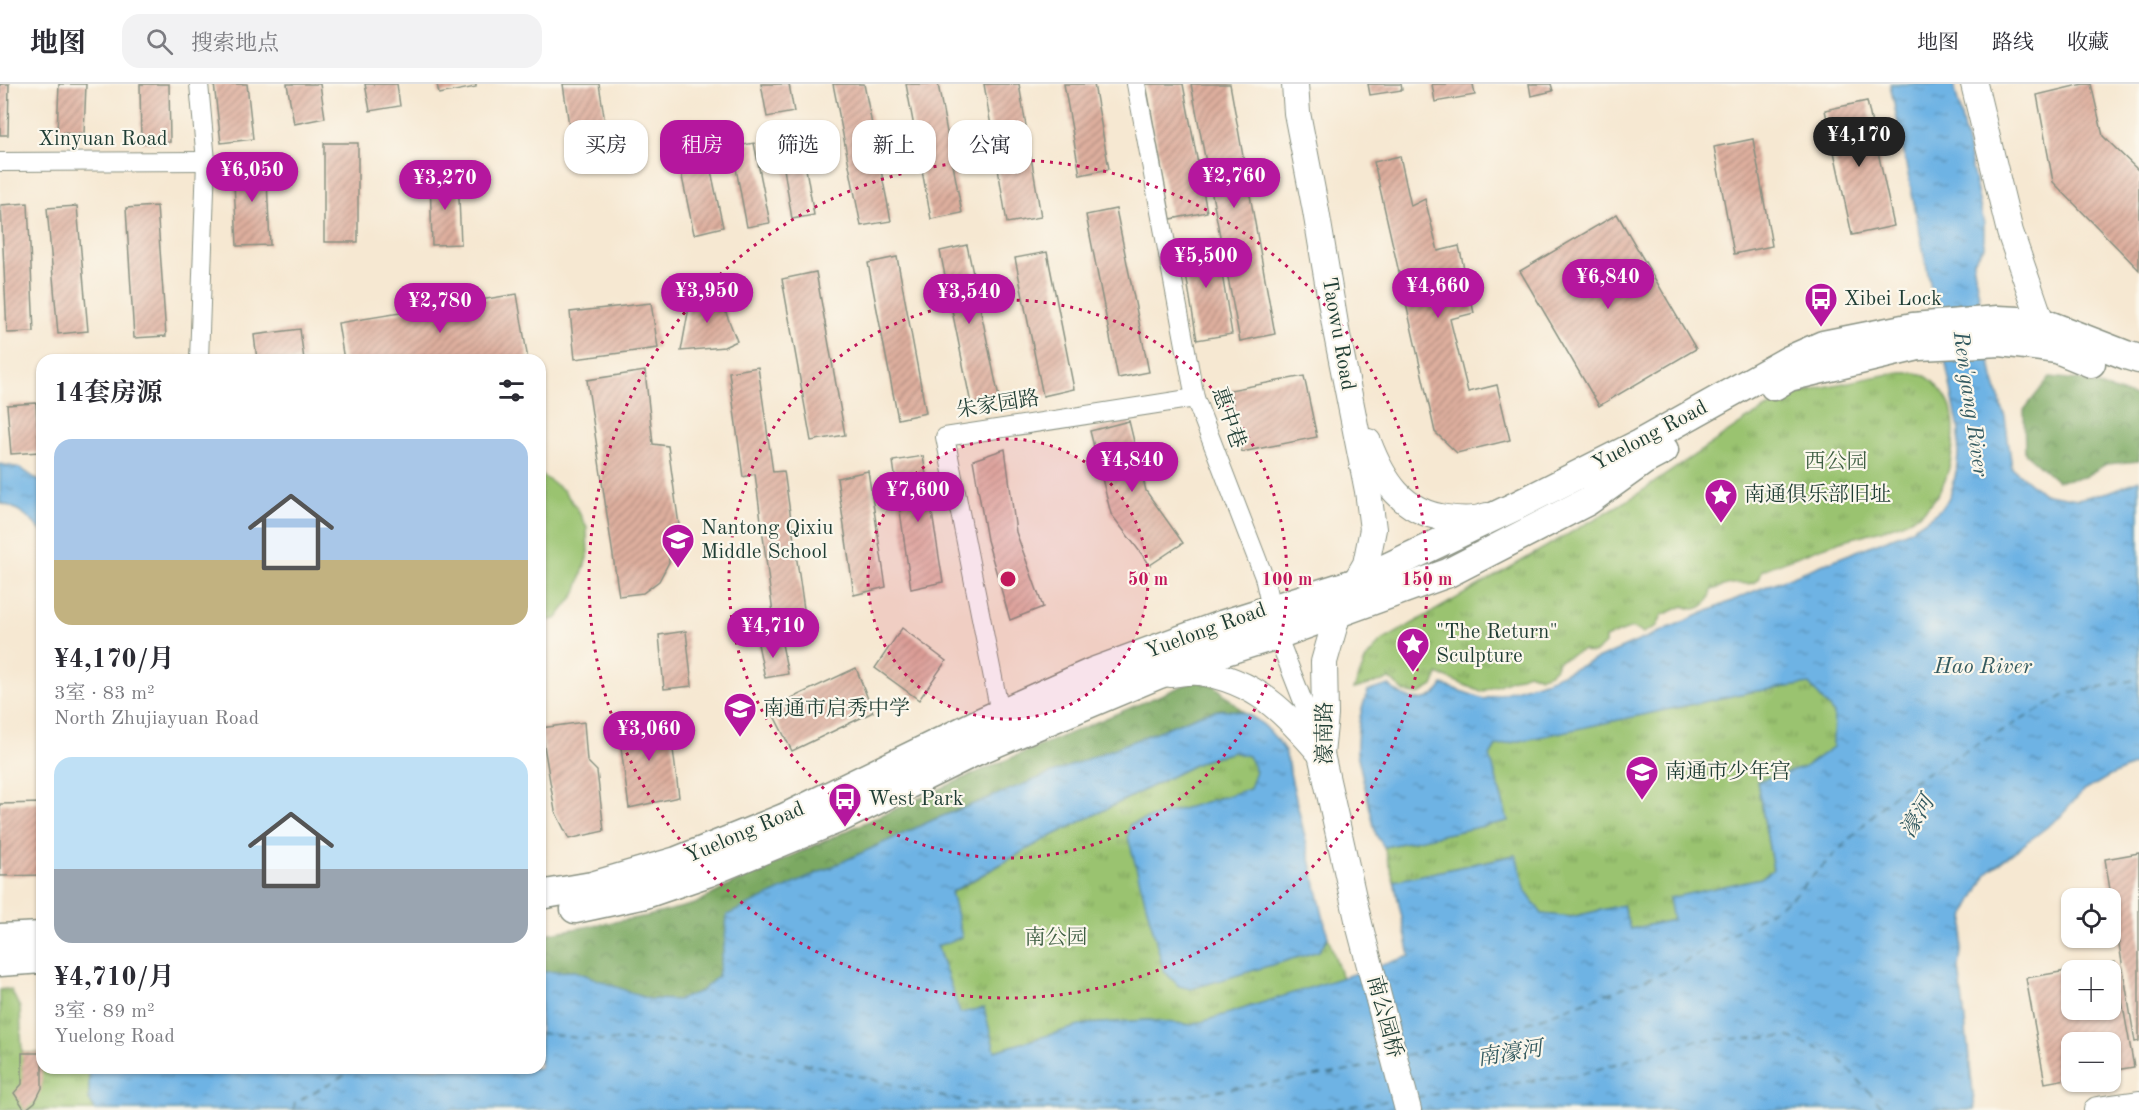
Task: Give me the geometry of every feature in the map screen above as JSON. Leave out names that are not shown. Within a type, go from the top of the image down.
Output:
[{"type":"main road","name":"Yuelong Road","points":[[546,894],[592,886],[677,861],[784,818],[1000,713],[1093,672],[1272,607],[1357,582],[1639,444],[1806,352],[1823,345],[1874,333],[1916,337],[1999,331],[2041,322],[2126,356],[2139,358]]},
{"type":"main road","name":"Yuelong Road","points":[[1999,331],[2056,349],[2103,368],[2139,377]]},
{"type":"main road","name":"Yuelong Road","points":[[546,914],[645,894],[709,872],[840,818],[976,751],[1157,675],[1277,635],[1448,573],[1588,501],[1645,460],[1789,377],[1916,337]]},
{"type":"main road","points":[[0,938],[36,936]]},
{"type":"main road","points":[[0,962],[36,959]]},
{"type":"street","points":[[199,84],[206,161],[199,354]]},
{"type":"street","name":"惠中巷","points":[[1136,84],[1195,398],[1264,577],[1277,635],[1304,704],[1320,754]]},
{"type":"street","name":"Taowu Road","points":[[1294,84],[1297,112],[1368,491],[1372,529],[1366,564],[1357,582]]},
{"type":"street","points":[[1978,85],[2010,232],[2041,322],[2056,349]]},
{"type":"street","name":"Xinyuan Road","points":[[0,162],[206,161]]},
{"type":"street","points":[[1349,394],[1370,448],[1389,485],[1408,504],[1430,516],[1455,520],[1479,519],[1516,506]]},
{"type":"street","name":"朱家园路","points":[[1000,713],[945,437],[1195,398]]},
{"type":"street","name":"濠南路","points":[[1357,582],[1338,613],[1324,662],[1324,715],[1320,754],[1359,924]]},
{"type":"street","points":[[1157,675],[1197,672],[1252,689],[1293,722],[1320,754]]},
{"type":"street","name":"南公园桥","points":[[1359,924],[1408,1110]]},
{"type":"street","points":[[2097,1110],[2139,1104]]},
{"type":"green space","name":"西公园","points":[[1894,373],[1918,373],[1930,379],[1946,398],[1954,422],[1953,449],[1943,484],[1934,500],[1922,512],[1907,521],[1826,546],[1762,570],[1753,583],[1736,583],[1712,590],[1709,600],[1702,606],[1694,609],[1684,606],[1662,615],[1657,626],[1643,633],[1632,628],[1605,638],[1605,644],[1597,651],[1590,653],[1583,650],[1558,661],[1555,669],[1546,675],[1528,673],[1481,692],[1438,674],[1433,686],[1418,695],[1405,692],[1390,679],[1354,689],[1366,659],[1380,642],[1633,497],[1746,420],[1793,395]]},
{"type":"green space","points":[[2050,377],[2079,380],[2139,398],[2139,461],[2106,464],[2084,477],[2057,481],[2025,453],[2024,410]]},
{"type":"green space","points":[[546,478],[563,490],[576,507],[587,528],[588,555],[576,593],[556,619],[546,621]]},
{"type":"green space","points":[[1194,681],[1214,685],[1245,713],[1221,709],[1199,715],[933,820],[728,915],[718,976],[701,991],[678,1000],[648,999],[575,971],[546,972],[546,934],[648,916],[695,904],[747,876],[973,774]]},
{"type":"green space","points":[[1809,684],[1834,714],[1833,747],[1803,768],[1757,781],[1773,870],[1761,878],[1670,898],[1673,920],[1630,929],[1623,905],[1571,917],[1542,914],[1526,892],[1515,855],[1394,881],[1384,847],[1508,821],[1490,756],[1496,746],[1750,692]]},
{"type":"green space","name":"南公园","points":[[1233,752],[1249,756],[1256,771],[1250,789],[1130,824],[1318,951],[1328,937],[1342,978],[1192,1025],[1148,1020],[1086,1024],[995,1051],[960,1014],[937,945],[962,937],[951,893],[1040,842],[1202,761]]},
{"type":"green space","points":[[0,990],[11,990],[20,1008],[22,1053],[36,1053],[36,1074],[89,1074],[89,1100],[95,1110],[0,1110]]},
{"type":"water","points":[[1890,84],[1954,84],[1984,224],[1984,247],[1973,262],[1993,378],[2005,417],[2012,468],[2042,493],[2077,499],[2109,492],[2139,480],[2139,763],[2108,777],[2081,793],[2060,817],[1988,872],[1966,913],[1959,968],[1975,1110],[95,1110],[89,1100],[89,1074],[546,1074],[546,972],[575,971],[648,999],[678,1000],[701,991],[718,976],[725,941],[727,915],[933,820],[1216,710],[1232,710],[1251,716],[1267,728],[1285,751],[1328,937],[1319,951],[1191,989],[1179,986],[1164,971],[1128,837],[1130,824],[1250,789],[1256,771],[1248,756],[1233,752],[1202,761],[1040,842],[951,892],[962,937],[937,946],[960,1013],[984,1008],[995,1051],[1086,1024],[1148,1020],[1192,1025],[1410,956],[1394,881],[1516,855],[1526,892],[1542,914],[1571,917],[1623,905],[1630,929],[1673,920],[1669,898],[1761,878],[1773,870],[1757,781],[1803,768],[1833,747],[1834,714],[1809,684],[1750,692],[1496,746],[1490,756],[1508,821],[1384,847],[1376,835],[1357,753],[1359,721],[1368,691],[1389,685],[1402,695],[1417,700],[1431,697],[1443,685],[1484,699],[1548,680],[1757,590],[1908,531],[1940,509],[1948,499],[1956,473],[1959,429]]},
{"type":"water","points":[[0,464],[20,468],[36,479],[36,525],[23,514],[0,503]]},
{"type":"building","points":[[0,84],[9,84],[8,135],[0,135]]},
{"type":"building","points":[[59,84],[86,84],[84,134],[57,133]]},
{"type":"building","points":[[140,84],[169,84],[170,142],[141,143]]},
{"type":"building","points":[[214,84],[247,84],[253,139],[221,143]]},
{"type":"building","points":[[287,84],[320,84],[325,118],[294,124]]},
{"type":"building","points":[[365,84],[397,84],[400,106],[370,111]]},
{"type":"building","points":[[437,84],[476,84],[476,87],[439,94]]},
{"type":"building","points":[[563,84],[599,84],[605,120],[568,120]]},
{"type":"building","points":[[761,84],[789,84],[794,112],[767,117]]},
{"type":"building","points":[[833,84],[864,84],[871,120],[852,120],[852,174],[882,174],[891,221],[861,226]]},
{"type":"building","points":[[906,84],[938,84],[948,138],[948,174],[955,174],[962,213],[931,219],[923,174],[936,174],[936,120],[913,120]]},
{"type":"building","points":[[984,84],[1019,84],[1025,120],[990,120]]},
{"type":"building","points":[[1064,84],[1094,84],[1109,169],[1080,175]]},
{"type":"building","points":[[1146,84],[1183,84],[1207,212],[1171,219]]},
{"type":"building","points":[[1191,84],[1230,84],[1275,334],[1240,341]]},
{"type":"building","points":[[1368,84],[1401,84],[1402,90],[1370,95]]},
{"type":"building","points":[[1432,84],[1473,84],[1475,95],[1435,102]]},
{"type":"building","points":[[1529,84],[1551,84],[1553,91],[1531,96]]},
{"type":"building","points":[[2091,84],[2103,136],[2139,171],[2139,270],[2053,182],[2037,95]]},
{"type":"building","points":[[1867,101],[1894,226],[1852,235],[1825,110]]},
{"type":"building","points":[[1753,139],[1772,246],[1734,254],[1714,147]]},
{"type":"building","points":[[324,143],[358,143],[358,242],[324,242]]},
{"type":"building","points":[[754,143],[756,174],[760,174],[770,223],[747,227],[737,174],[744,174],[744,145]]},
{"type":"building","points":[[1400,156],[1411,206],[1425,199],[1438,251],[1459,246],[1474,313],[1450,319],[1468,392],[1497,385],[1510,440],[1457,453],[1435,432],[1374,162]]},
{"type":"building","points":[[266,160],[270,245],[237,246],[233,161]]},
{"type":"building","points":[[1032,163],[1041,217],[1007,223],[999,174],[1032,174]]},
{"type":"building","points":[[681,174],[712,174],[723,227],[694,234]]},
{"type":"building","points":[[785,174],[807,174],[814,215],[792,219]]},
{"type":"building","points":[[458,176],[461,244],[432,245],[430,177]]},
{"type":"building","points":[[28,203],[34,332],[7,333],[1,205]]},
{"type":"building","points":[[77,206],[88,331],[58,334],[47,208]]},
{"type":"building","points":[[157,206],[166,336],[134,338],[126,208]]},
{"type":"building","points":[[1116,209],[1149,372],[1118,378],[1086,215]]},
{"type":"building","points":[[1617,214],[1696,349],[1599,406],[1520,271]]},
{"type":"building","points":[[1216,238],[1232,334],[1197,340],[1181,244]]},
{"type":"building","points":[[967,245],[999,398],[971,404],[940,251]]},
{"type":"building","points":[[1047,252],[1074,389],[1043,396],[1015,258]]},
{"type":"building","points":[[897,257],[926,413],[898,419],[868,263]]},
{"type":"building","points":[[816,272],[845,435],[811,441],[782,279]]},
{"type":"building","points":[[717,290],[737,341],[724,347],[681,351],[691,296]]},
{"type":"building","points":[[517,294],[527,354],[343,354],[338,323]]},
{"type":"building","points":[[651,303],[658,348],[575,359],[570,312]]},
{"type":"building","points":[[300,329],[303,354],[256,354],[254,335]]},
{"type":"building","points":[[758,367],[773,472],[784,471],[805,616],[774,621],[755,474],[743,477],[729,372]]},
{"type":"building","points":[[645,371],[653,444],[668,446],[682,547],[668,550],[669,562],[659,581],[643,593],[619,596],[587,380]]},
{"type":"building","points":[[1304,376],[1317,437],[1242,452],[1230,390]]},
{"type":"building","points":[[36,403],[36,452],[11,454],[7,405]]},
{"type":"building","points":[[1129,421],[1146,491],[1183,543],[1150,565],[1111,514],[1090,431]]},
{"type":"building","points":[[1005,449],[1016,532],[1043,607],[1010,620],[987,540],[973,460]]},
{"type":"building","points":[[923,456],[943,582],[911,589],[893,461]]},
{"type":"building","points":[[868,471],[886,587],[854,595],[837,478]]},
{"type":"building","points":[[902,628],[946,661],[919,700],[875,668]]},
{"type":"building","points":[[686,631],[692,686],[664,689],[659,635]]},
{"type":"building","points":[[781,639],[788,674],[765,678],[758,644]]},
{"type":"building","points":[[856,668],[873,712],[792,751],[770,708]]},
{"type":"building","points":[[669,718],[679,797],[629,808],[618,725]]},
{"type":"building","points":[[584,722],[587,761],[597,771],[604,831],[569,839],[555,811],[546,758],[546,727]]},
{"type":"building","points":[[36,803],[36,875],[0,876],[0,804]]},
{"type":"building","points":[[2139,853],[2139,1041],[2135,1042],[2120,948],[2121,888],[2110,888],[2105,859]]},
{"type":"building","points":[[2061,972],[2061,1020],[2121,1020],[2121,995],[2134,1067],[2121,1069],[2121,1032],[2061,1032],[2061,1080],[2045,1083],[2026,978]]},
{"type":"building","points":[[22,1053],[36,1053],[36,1074],[42,1074],[42,1088],[35,1102],[25,1110],[14,1093],[22,1084]]},
{"type":"ferry route","points":[[1405,1056],[1510,1029],[1669,971],[1789,900],[1900,788],[2067,694],[2139,679]]},
{"type":"ferry route","points":[[546,1034],[593,1040],[723,1043],[981,1106],[1162,1099],[1349,1071],[1383,1062]]},
{"type":"ferry route","points":[[1416,1097],[1581,1074],[1697,1040],[1789,1037],[1837,1056],[1885,1110]]},
{"type":"ferry route","points":[[293,1110],[295,1103],[346,1074]]},
{"type":"ferry route","points":[[1323,1110],[1393,1100]]},
{"type":"place","name":"Xibei Lock","points":[[1821,328]]},
{"type":"place","name":"南通俱乐部旧址","points":[[1721,524]]},
{"type":"place","name":"Nantong Qixiu Middle School","points":[[678,569]]},
{"type":"place","name":"\"The Return\" Sculpture","points":[[1413,673]]},
{"type":"place","name":"南通市启秀中学","points":[[740,738]]},
{"type":"place","name":"南通市少年宫","points":[[1642,801]]},
{"type":"place","name":"West Park","points":[[845,828]]},
{"type":"water label","name":"Ren'gang River","points":[[1970,404]]},
{"type":"water label","name":"Hao River","points":[[1983,667]]},
{"type":"water label","name":"濠河","points":[[1918,817]]},
{"type":"water label","name":"南濠河","points":[[1510,1054]]}]
